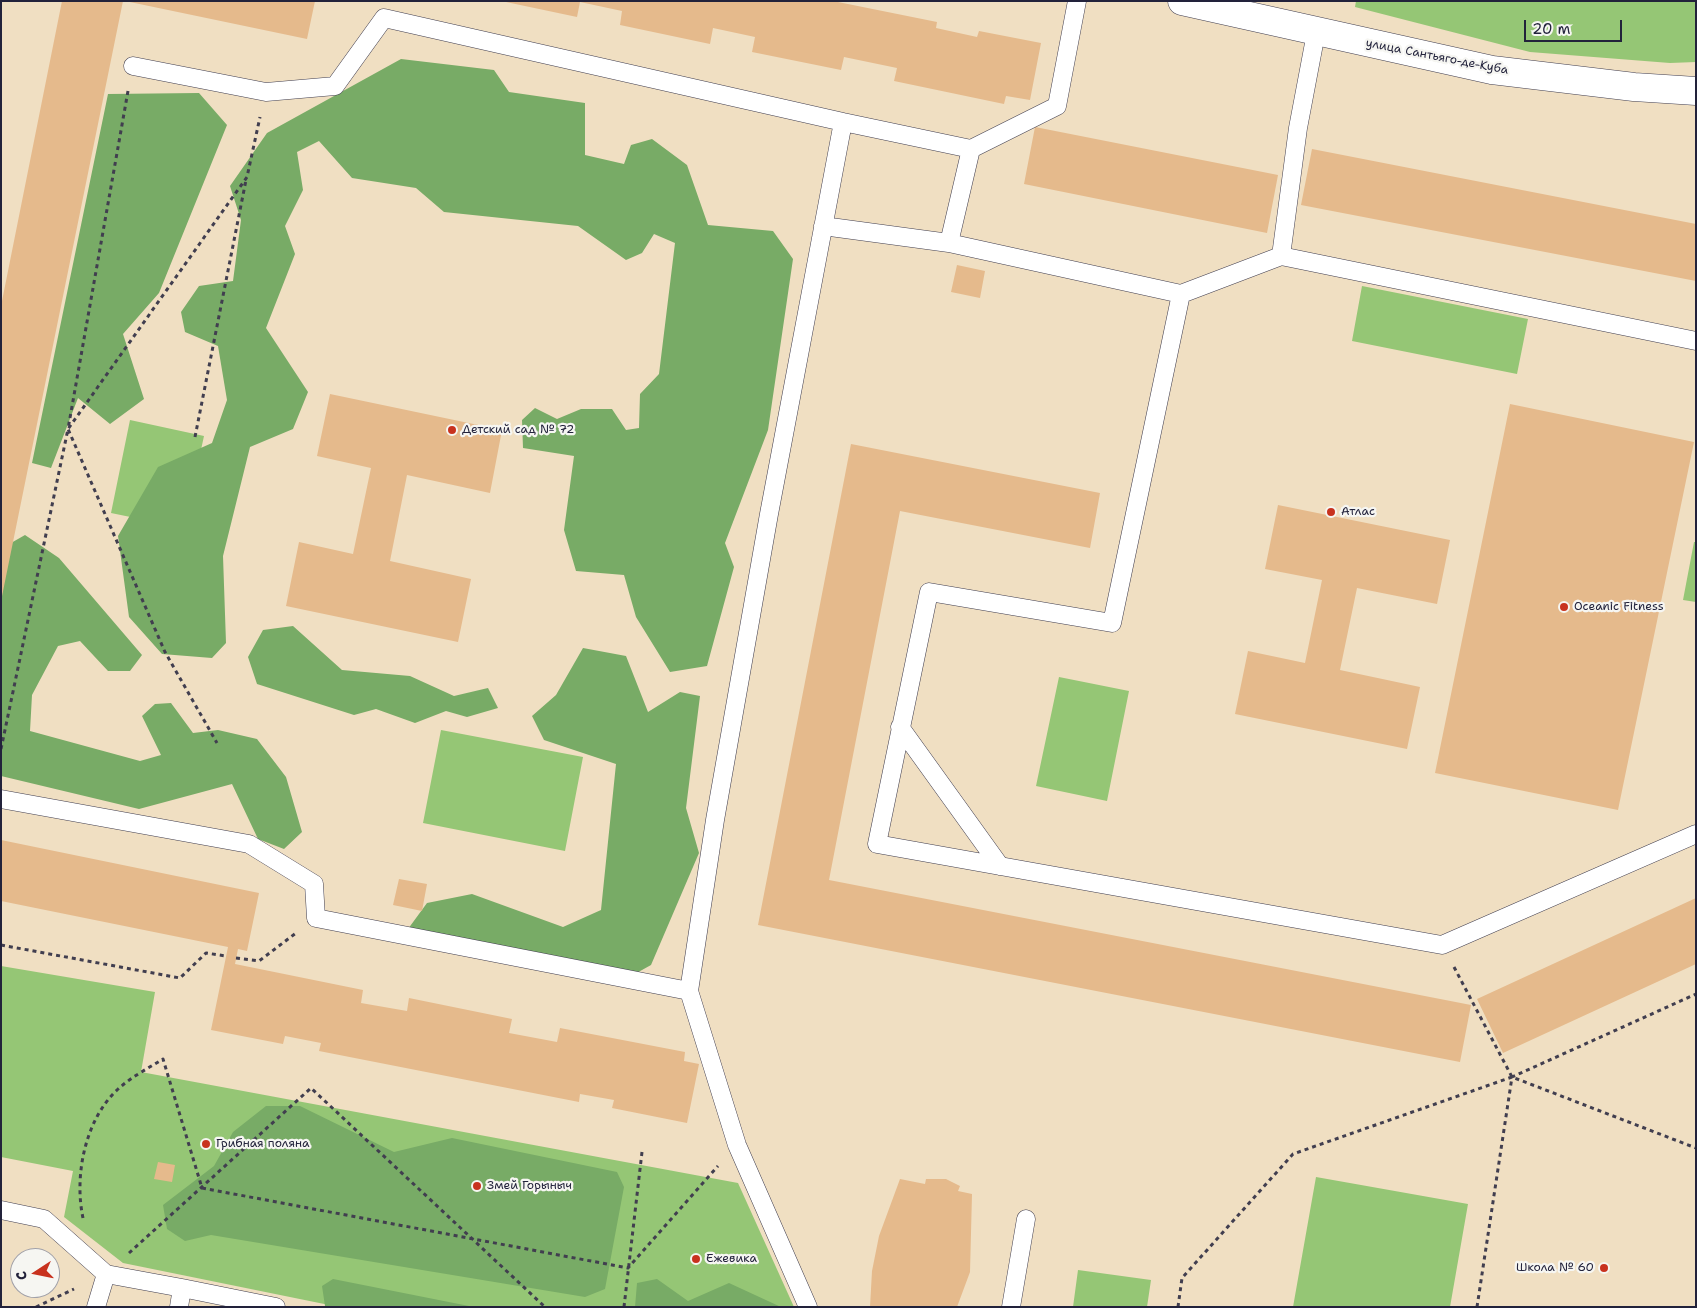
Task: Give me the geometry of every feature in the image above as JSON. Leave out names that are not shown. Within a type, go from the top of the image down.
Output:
[{"type":"street","name":"улица Сантьяго-де-Куба","points":[[1182,1],[1492,70],[1634,87],[1696,91]]},
{"type":"lane","points":[[133,66],[266,92],[335,86],[384,18],[843,122],[971,149],[1057,106],[1077,1]]},
{"type":"lane","points":[[1281,256],[1298,128],[1316,32]]},
{"type":"lane","points":[[808,1307],[737,1145],[689,991],[715,820],[843,122]]},
{"type":"lane","points":[[949,243],[971,149]]},
{"type":"lane","points":[[823,226],[949,243],[1181,294],[1281,256],[1696,341]]},
{"type":"lane","points":[[1181,294],[1112,623],[929,592],[877,844],[1442,945],[1696,834]]},
{"type":"lane","points":[[900,727],[1000,866]]},
{"type":"lane","points":[[1,799],[248,844],[314,884],[316,918],[689,991]]},
{"type":"lane","points":[[1,1210],[44,1219],[106,1274],[276,1307]]},
{"type":"lane","points":[[1011,1307],[1026,1219]]},
{"type":"lane","points":[[96,1307],[106,1274]]},
{"type":"lane","points":[[179,1307],[182,1288]]},
{"type":"path","points":[[1,748],[68,429],[133,66]]},
{"type":"path","points":[[195,437],[266,92]]},
{"type":"path","points":[[68,429],[247,177]]},
{"type":"path","points":[[68,429],[165,652],[217,743]]},
{"type":"path","points":[[236,958],[259,961],[316,918]]},
{"type":"path","points":[[1,945],[180,978],[206,954],[226,956]]},
{"type":"path","points":[[1442,945],[1512,1078],[1477,1307]]},
{"type":"path","points":[[1178,1307],[1182,1278],[1293,1154],[1512,1078],[1696,994]]},
{"type":"path","points":[[85,1226],[80,1202],[81,1174],[87,1144],[98,1113],[126,1082],[163,1060],[202,1188]]},
{"type":"path","points":[[1512,1078],[1696,1148]]},
{"type":"path","points":[[36,1307],[106,1274],[312,1088],[545,1307]]},
{"type":"path","points":[[628,1268],[737,1145]]},
{"type":"path","points":[[624,1307],[642,1152]]},
{"type":"path","points":[[202,1188],[628,1268]]},
{"type":"green space","points":[[1356,1],[1696,1],[1696,62],[1670,63],[1530,52],[1355,7]]},
{"type":"green space","points":[[401,59],[494,70],[509,92],[585,103],[585,155],[624,164],[631,145],[652,139],[687,165],[708,225],[773,231],[793,259],[768,430],[725,543],[734,567],[707,666],[670,672],[636,617],[624,575],[576,571],[564,530],[574,456],[523,448],[522,420],[535,408],[557,419],[581,409],[612,409],[626,430],[639,428],[640,394],[659,374],[675,243],[654,234],[642,253],[626,260],[578,226],[444,212],[416,188],[352,178],[319,141],[297,152],[303,190],[285,226],[295,254],[266,328],[308,392],[293,429],[250,447],[223,556],[226,643],[212,658],[162,654],[129,617],[118,536],[158,467],[212,443],[227,400],[218,346],[185,332],[181,312],[199,286],[233,281],[241,220],[230,186],[267,133]]},
{"type":"green space","points":[[199,93],[227,125],[159,293],[123,334],[144,399],[110,424],[78,398],[51,468],[32,463],[108,94]]},
{"type":"green space","points":[[1362,286],[1528,319],[1517,374],[1352,341]]},
{"type":"green space","points":[[130,420],[204,436],[184,528],[111,513]]},
{"type":"green space","points":[[25,535],[59,558],[142,655],[130,671],[108,671],[80,641],[58,646],[32,695],[30,731],[140,761],[161,755],[142,716],[155,704],[171,703],[193,733],[218,730],[257,739],[286,777],[302,832],[284,849],[258,839],[232,784],[139,809],[1,776],[1,599],[11,543]]},
{"type":"green space","points":[[1694,542],[1696,542],[1696,602],[1683,600]]},
{"type":"green space","points":[[293,626],[342,670],[410,676],[454,696],[488,688],[498,708],[467,717],[446,711],[415,723],[376,709],[354,715],[257,684],[248,657],[263,630]]},
{"type":"green space","points":[[583,648],[626,656],[648,712],[680,692],[700,696],[686,808],[699,853],[651,965],[624,980],[408,929],[427,903],[472,894],[563,927],[601,910],[616,764],[544,740],[532,716],[556,695]]},
{"type":"green space","points":[[1059,677],[1129,691],[1107,801],[1036,786]]},
{"type":"green space","points":[[441,730],[583,757],[565,851],[423,823]]},
{"type":"green space","points":[[1,966],[155,992],[141,1072],[738,1183],[794,1307],[339,1307],[123,1263],[64,1217],[73,1171],[1,1157]]},
{"type":"green space","points":[[266,1106],[300,1106],[394,1152],[452,1138],[617,1172],[624,1187],[605,1289],[585,1297],[211,1235],[185,1241],[167,1229],[163,1205],[214,1166],[233,1132]]},
{"type":"green space","points":[[1316,1177],[1468,1204],[1450,1307],[1293,1307]]},
{"type":"green space","points":[[1078,1270],[1151,1280],[1147,1307],[1073,1307]]},
{"type":"green space","points":[[333,1279],[474,1307],[325,1306],[322,1286]]},
{"type":"green space","points":[[657,1279],[688,1301],[729,1283],[781,1307],[635,1307],[637,1283]]},
{"type":"building","points":[[62,1],[123,1],[1,601],[1,306]]},
{"type":"building","points":[[125,1],[315,1],[307,39]]},
{"type":"building","points":[[833,1],[937,22],[936,28],[977,37],[979,31],[1041,43],[1030,100],[1006,96],[1004,104],[894,81],[897,68],[844,57],[841,70],[752,52],[755,37],[713,28],[710,44],[620,25],[622,11],[580,2],[577,17],[506,2]]},
{"type":"building","points":[[1035,127],[1278,175],[1267,233],[1024,184]]},
{"type":"building","points":[[1312,149],[1696,224],[1696,281],[1301,205]]},
{"type":"building","points":[[957,265],[985,271],[980,298],[951,292]]},
{"type":"building","points":[[330,394],[502,430],[490,493],[407,475],[390,561],[471,579],[458,642],[286,606],[299,542],[353,554],[371,468],[317,456]]},
{"type":"building","name":"Oceanic Fitness","points":[[1510,404],[1694,442],[1618,810],[1435,773]]},
{"type":"building","points":[[851,444],[1100,493],[1090,548],[900,511],[829,880],[1471,1005],[1460,1062],[758,925]]},
{"type":"building","points":[[1278,505],[1450,540],[1437,604],[1357,588],[1340,670],[1420,687],[1407,749],[1235,714],[1248,651],[1305,663],[1322,580],[1265,569]]},
{"type":"building","points":[[1,840],[259,893],[247,951],[238,949],[235,964],[363,990],[361,1003],[407,1011],[409,998],[512,1019],[509,1033],[557,1042],[560,1028],[685,1052],[684,1061],[699,1064],[687,1123],[612,1108],[614,1100],[580,1094],[579,1102],[319,1051],[321,1043],[285,1036],[283,1044],[211,1030],[228,947],[1,901]]},
{"type":"building","points":[[399,879],[427,884],[422,911],[393,905]]},
{"type":"building","points":[[1696,898],[1696,964],[1503,1053],[1477,999]]},
{"type":"building","points":[[158,1162],[175,1165],[172,1182],[154,1179]]},
{"type":"building","points":[[900,1179],[925,1184],[926,1179],[946,1179],[960,1186],[958,1191],[972,1194],[970,1272],[957,1307],[870,1307],[872,1271],[879,1236]]},
{"type":"place","name":"Детский сад № 72","points":[[452,430]]},
{"type":"place","name":"Атлас","points":[[1331,512]]},
{"type":"place","name":"Oceanic Fitness","points":[[1564,607]]},
{"type":"place","name":"Грибная поляна","points":[[206,1144]]},
{"type":"place","name":"Змей Горыныч","points":[[477,1186]]},
{"type":"place","name":"Ежевика","points":[[696,1259]]},
{"type":"place","name":"Школа № 60","points":[[1604,1268]]}]
